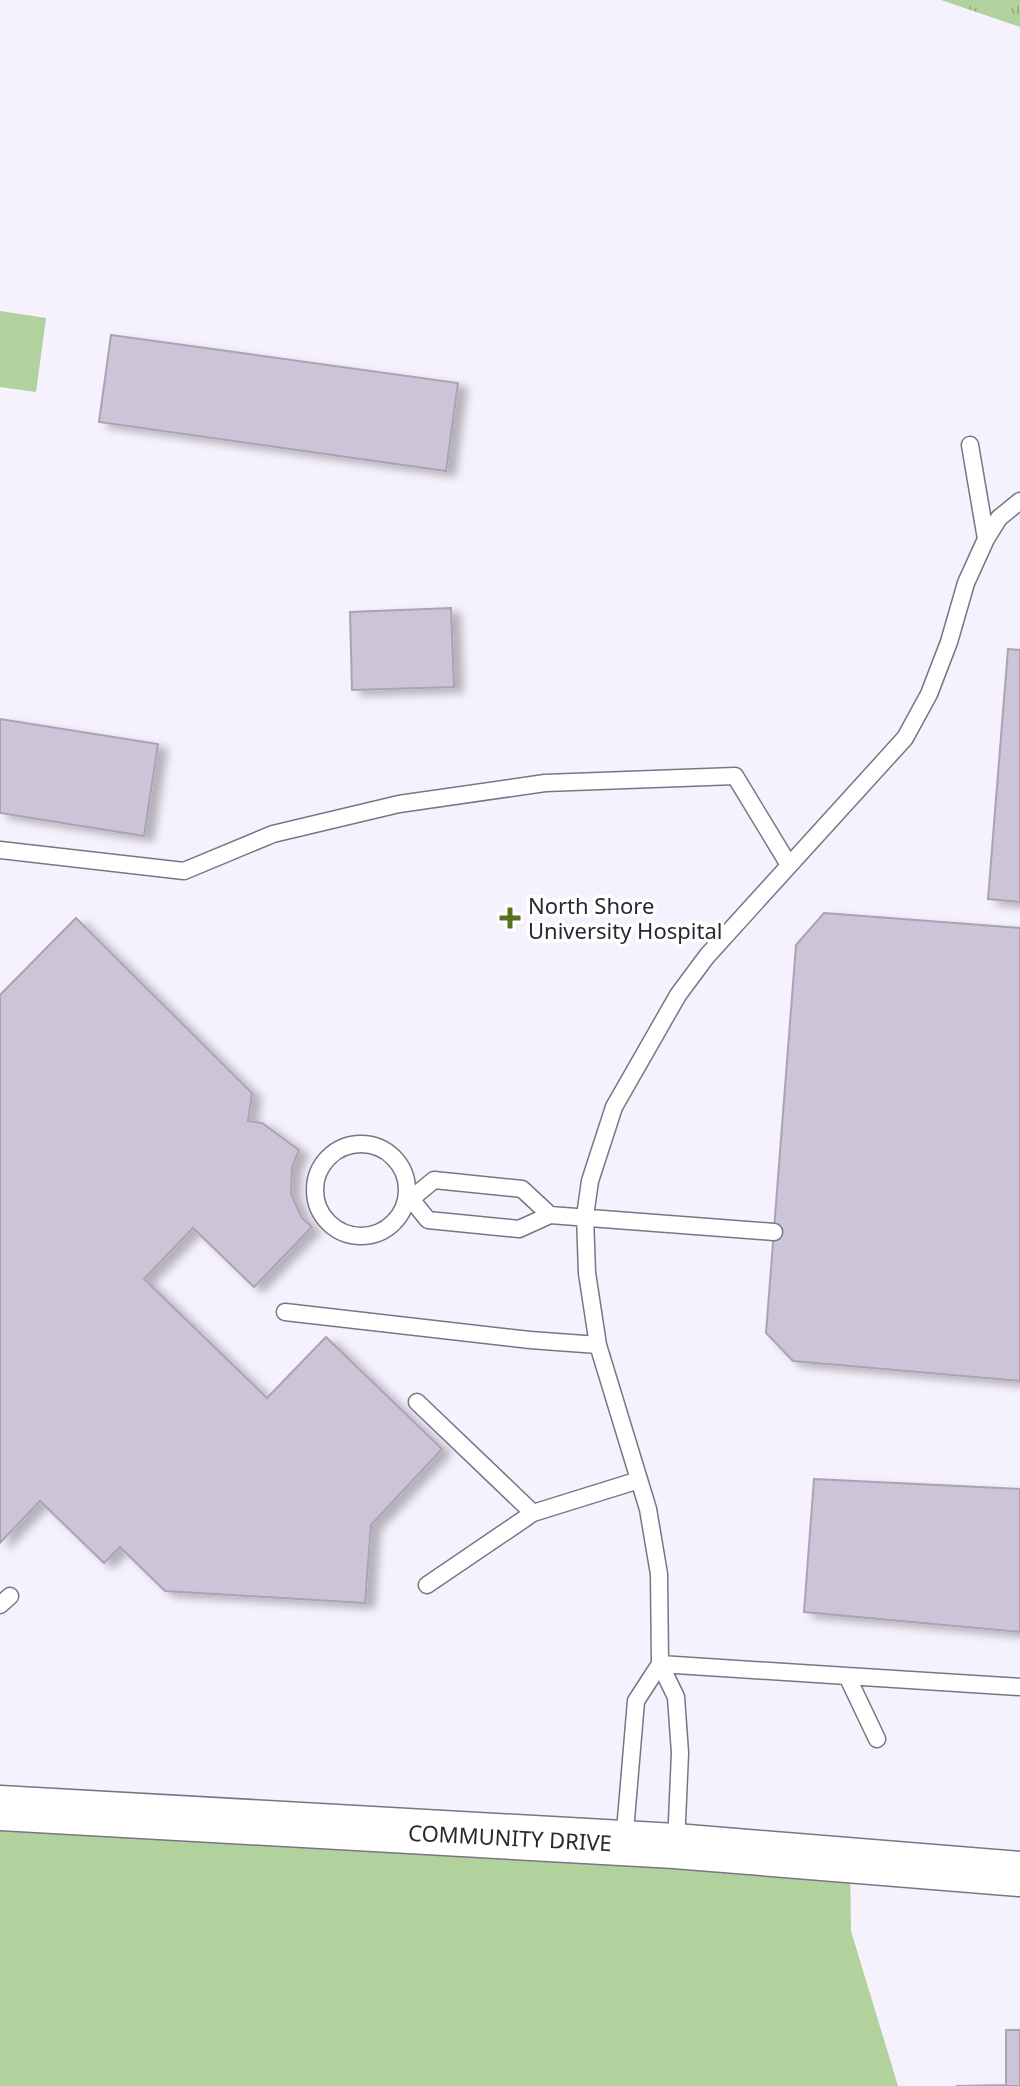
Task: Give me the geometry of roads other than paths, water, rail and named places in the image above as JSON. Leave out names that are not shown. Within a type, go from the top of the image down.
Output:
[{"type":"main road","name":"COMMUNITY DRIVE","points":[[0,1808],[675,1846],[1020,1874]]},
{"type":"lane","points":[[970,445],[986,539]]},
{"type":"lane","points":[[675,1846],[680,1753],[676,1697],[660,1664],[659,1574],[648,1509],[598,1345],[587,1273],[585,1216],[590,1181],[614,1107],[678,995],[707,956],[905,738],[929,694],[949,642],[966,583],[986,539],[999,518],[1020,501]]},
{"type":"lane","points":[[0,850],[184,871],[273,834],[399,804],[545,783],[735,776],[789,865]]},
{"type":"lane","points":[[550,1215],[522,1189],[434,1180],[409,1199],[391,1226],[377,1234],[361,1237],[332,1227],[321,1215],[315,1200],[314,1184],[319,1169],[328,1157],[353,1144],[368,1144],[394,1158],[402,1170],[409,1199],[428,1220],[519,1229],[550,1215],[585,1216],[774,1232]]},
{"type":"lane","points":[[285,1312],[598,1345]]},
{"type":"lane","points":[[417,1402],[533,1513]]},
{"type":"lane","points":[[427,1585],[533,1513],[639,1480]]},
{"type":"lane","points":[[660,1664],[1020,1687]]},
{"type":"lane","points":[[624,1844],[636,1701],[660,1664]]},
{"type":"lane","points":[[847,1676],[877,1739]]},
{"type":"place","name":"North Shore University Hospital","points":[[510,918]]}]
